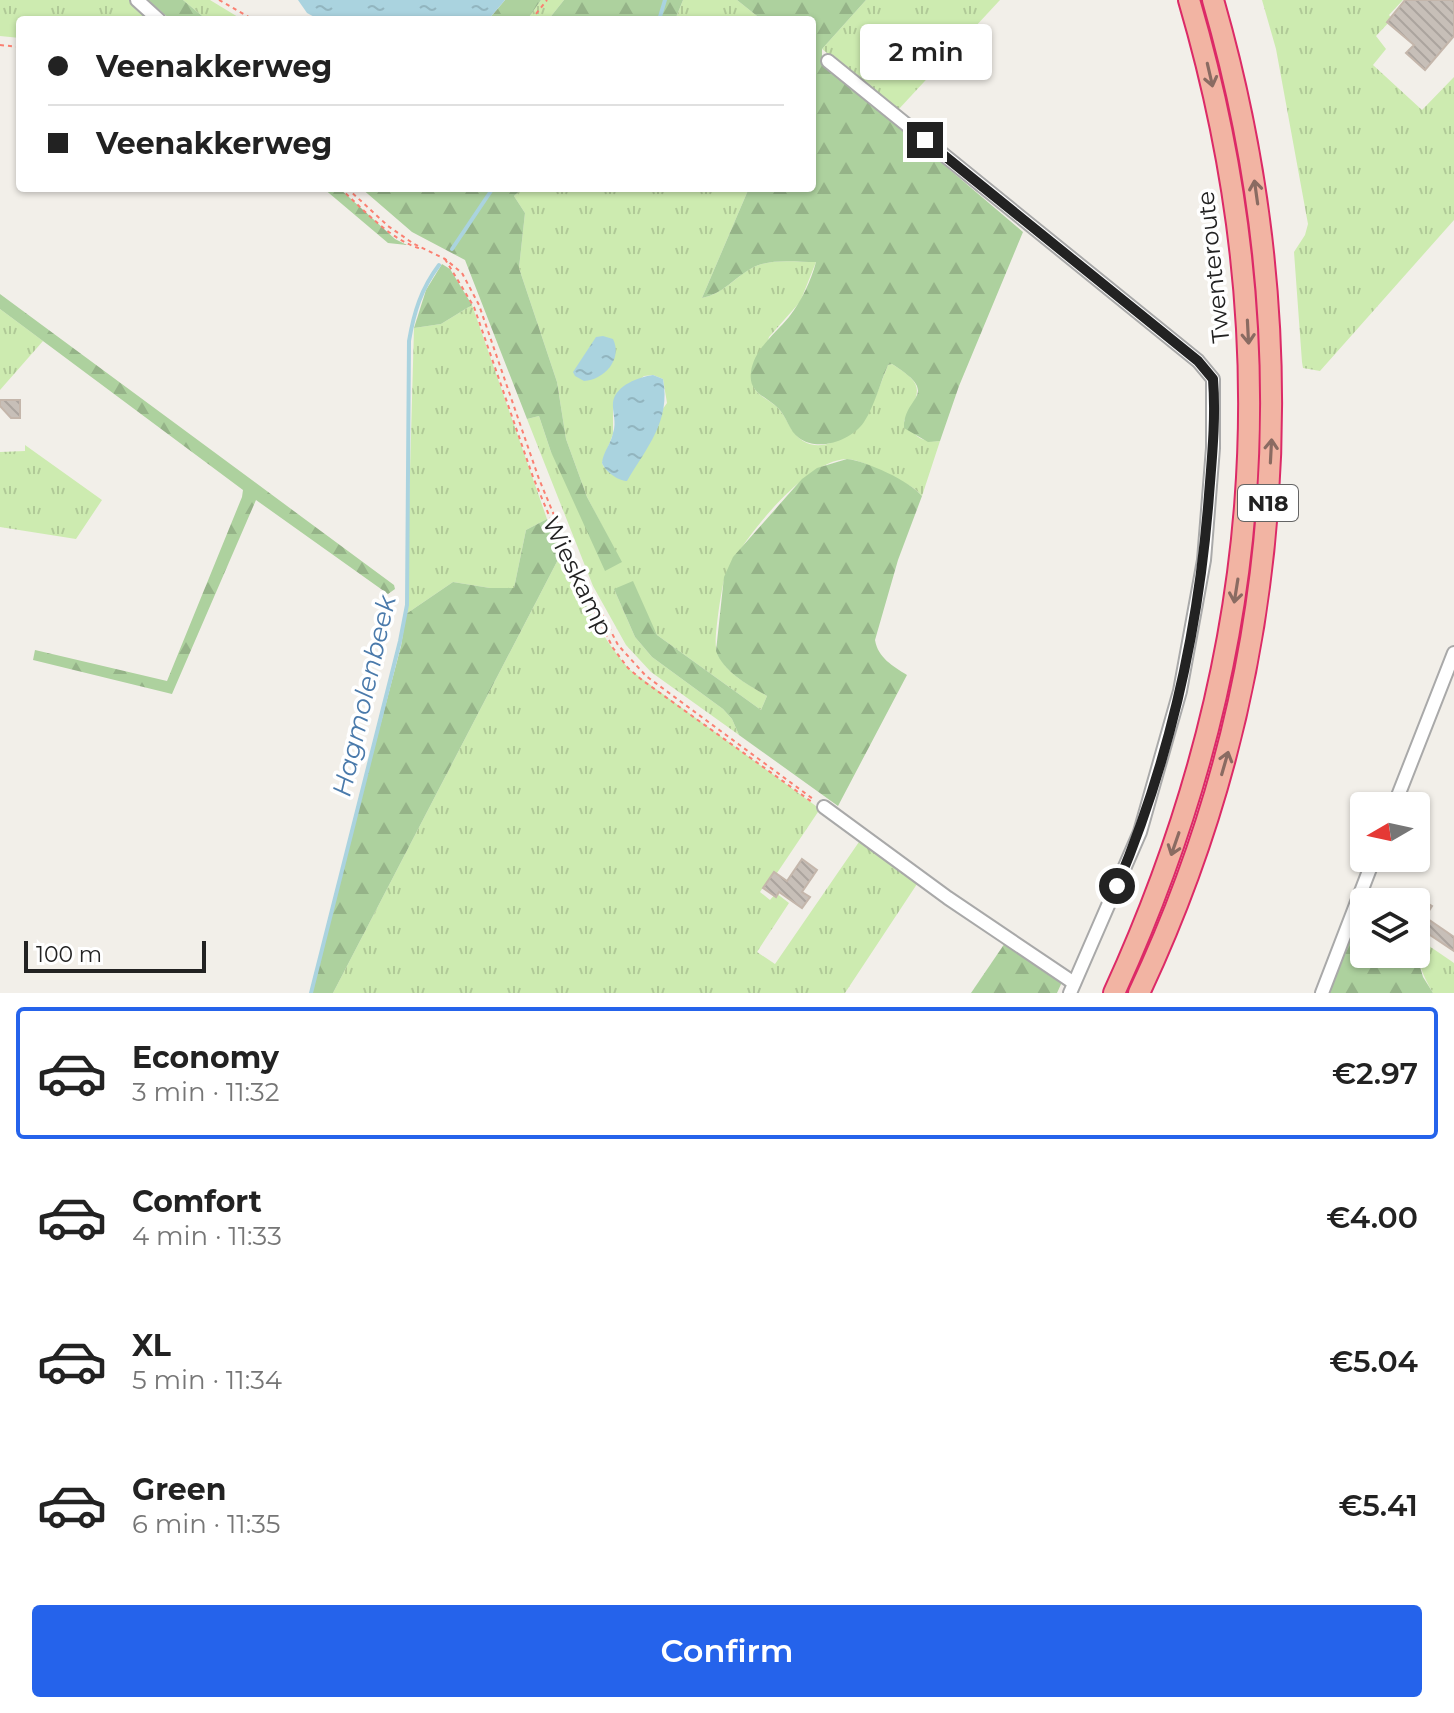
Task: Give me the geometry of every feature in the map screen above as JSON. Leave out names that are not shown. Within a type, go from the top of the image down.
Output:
[{"type":"highway","name":"Twenteroute","points":[[1114,993],[1172,853],[1214,712],[1238,586],[1248,474],[1248,336],[1239,233],[1220,119],[1189,0]]},
{"type":"highway","name":"Twenteroute","points":[[1139,993],[1176,912],[1225,763],[1249,661],[1270,477],[1273,429],[1271,337],[1261,226],[1242,114],[1213,0]]},
{"type":"street","points":[[137,0],[155,16]]},
{"type":"street","points":[[824,807],[1072,988],[1140,832],[1180,691],[1204,560],[1213,448],[1213,379],[1198,361],[828,61]]},
{"type":"street","points":[[1399,792],[1454,653]]},
{"type":"street","points":[[1322,993],[1369,872]]},
{"type":"path","points":[[219,0],[247,16]]},
{"type":"path","points":[[534,16],[547,0]]},
{"type":"path","name":"Wieskamp","points":[[344,192],[389,232],[414,247],[431,251]]},
{"type":"path","name":"Wieskamp","points":[[352,192],[400,235],[445,259],[462,273],[479,305],[539,479],[566,544],[618,645],[646,676],[824,807]]},
{"type":"path","name":"Wieskamp","points":[[445,259],[474,307],[548,517],[613,648],[642,680],[815,804],[824,807]]},
{"type":"green space","points":[[0,0],[130,0],[148,16],[16,16],[16,38],[0,36]]},
{"type":"green space","points":[[148,0],[183,0],[202,16],[166,16]]},
{"type":"green space","points":[[183,0],[210,0],[236,16],[202,16]]},
{"type":"green space","points":[[505,0],[541,0],[530,16],[491,16]]},
{"type":"green space","points":[[541,0],[564,0],[551,16],[530,16]]},
{"type":"green space","points":[[564,0],[683,0],[677,16],[551,16]]},
{"type":"green space","points":[[683,0],[737,0],[757,16],[677,16]]},
{"type":"green space","points":[[737,0],[866,0],[822,49],[822,61],[1023,232],[959,386],[940,441],[928,442],[904,428],[905,417],[918,390],[907,375],[892,364],[888,365],[864,422],[843,439],[824,444],[799,438],[778,408],[752,385],[751,372],[756,356],[798,305],[816,262],[783,261],[759,265],[716,293],[702,298],[747,192],[816,192],[816,16],[757,16]]},
{"type":"green space","points":[[866,0],[1000,0],[898,110],[822,49]]},
{"type":"green space","points":[[1262,0],[1403,0],[1389,15],[1392,19],[1376,36],[1386,49],[1373,65],[1422,110],[1454,77],[1454,220],[1320,371],[1303,368],[1302,362],[1294,252],[1308,224],[1276,49]]},
{"type":"green space","points":[[328,192],[343,192],[395,239],[407,245],[388,243]]},
{"type":"green space","points":[[366,192],[518,192],[514,196],[525,213],[519,268],[557,382],[566,439],[587,497],[622,562],[605,571],[551,452],[539,416],[527,419],[465,260],[412,232]]},
{"type":"green space","points":[[518,192],[747,192],[702,298],[716,293],[759,265],[783,261],[816,262],[800,302],[769,337],[754,388],[777,407],[799,438],[810,444],[826,444],[845,436],[863,420],[888,365],[892,364],[910,377],[917,388],[917,395],[904,421],[919,437],[940,441],[922,496],[905,483],[861,462],[846,459],[829,463],[794,487],[777,504],[734,559],[722,588],[716,647],[729,670],[767,696],[761,710],[657,635],[648,618],[614,589],[635,637],[652,657],[723,709],[732,719],[739,735],[651,672],[626,645],[593,586],[527,419],[539,416],[551,452],[621,562],[587,497],[566,439],[557,382],[519,268],[525,213],[514,196]],"holes":[[[653,375],[663,379],[667,403],[616,476],[604,467],[602,463],[613,434],[613,402],[644,376]]]},
{"type":"green space","points":[[442,264],[450,269],[472,305],[441,324],[414,328],[426,290]]},
{"type":"green space","points":[[0,294],[394,585],[395,589],[388,594],[256,500],[172,694],[33,660],[35,650],[167,681],[243,490],[0,309]]},
{"type":"green space","points":[[472,305],[547,519],[526,530],[514,588],[453,582],[406,614],[414,328],[441,324]]},
{"type":"green space","points":[[0,309],[43,341],[0,390]]},
{"type":"green space","points":[[25,445],[102,500],[76,539],[0,527],[0,452],[25,451]]},
{"type":"green space","points":[[847,459],[887,473],[922,496],[898,560],[875,640],[883,657],[907,675],[838,806],[739,735],[732,719],[723,709],[652,657],[635,637],[614,589],[633,581],[657,635],[761,710],[767,696],[731,672],[716,651],[724,577],[733,557],[802,479],[817,468]]},
{"type":"green space","points":[[547,519],[563,550],[333,993],[310,993],[401,646],[406,614],[453,582],[514,588],[526,530]]},
{"type":"green space","points":[[563,550],[591,613],[630,670],[820,809],[775,876],[772,874],[760,892],[770,900],[776,893],[789,903],[757,952],[775,964],[861,839],[919,881],[845,993],[333,993]]},
{"type":"green space","points":[[1350,931],[1350,968],[1420,968],[1433,993],[1326,993]]},
{"type":"green space","points":[[1005,943],[1062,982],[1057,993],[971,993]]},
{"type":"green space","points":[[1430,947],[1454,963],[1454,993],[1433,993],[1421,968],[1430,968]]},
{"type":"water","points":[[298,0],[505,0],[491,16],[313,16]]},
{"type":"water","points":[[596,337],[613,339],[616,354],[605,373],[584,381],[573,372]]},
{"type":"water","points":[[653,375],[663,379],[664,408],[656,433],[627,481],[623,481],[612,475],[602,463],[614,429],[613,402],[623,387]]},
{"type":"building","points":[[1405,0],[1454,0],[1454,36],[1425,70],[1406,53],[1414,45],[1387,22]]},
{"type":"building","points":[[0,400],[20,400],[20,418],[11,418],[0,406]]},
{"type":"building","points":[[802,859],[817,870],[802,892],[810,897],[802,908],[779,892],[776,897],[763,888],[774,872],[787,881]]},
{"type":"building","points":[[1430,920],[1454,937],[1454,951],[1430,935]]},
{"type":"waterway","name":"Hagmolenbeek","points":[[660,16],[665,0]]},
{"type":"waterway","name":"Hagmolenbeek","points":[[452,249],[490,192]]},
{"type":"waterway","name":"Hagmolenbeek","points":[[311,993],[407,605],[409,341],[419,301],[439,265]]},
{"type":"route","points":[[925,140],[1198,361],[1213,379],[1213,448],[1204,560],[1180,691],[1140,832],[1117,886]]}]
